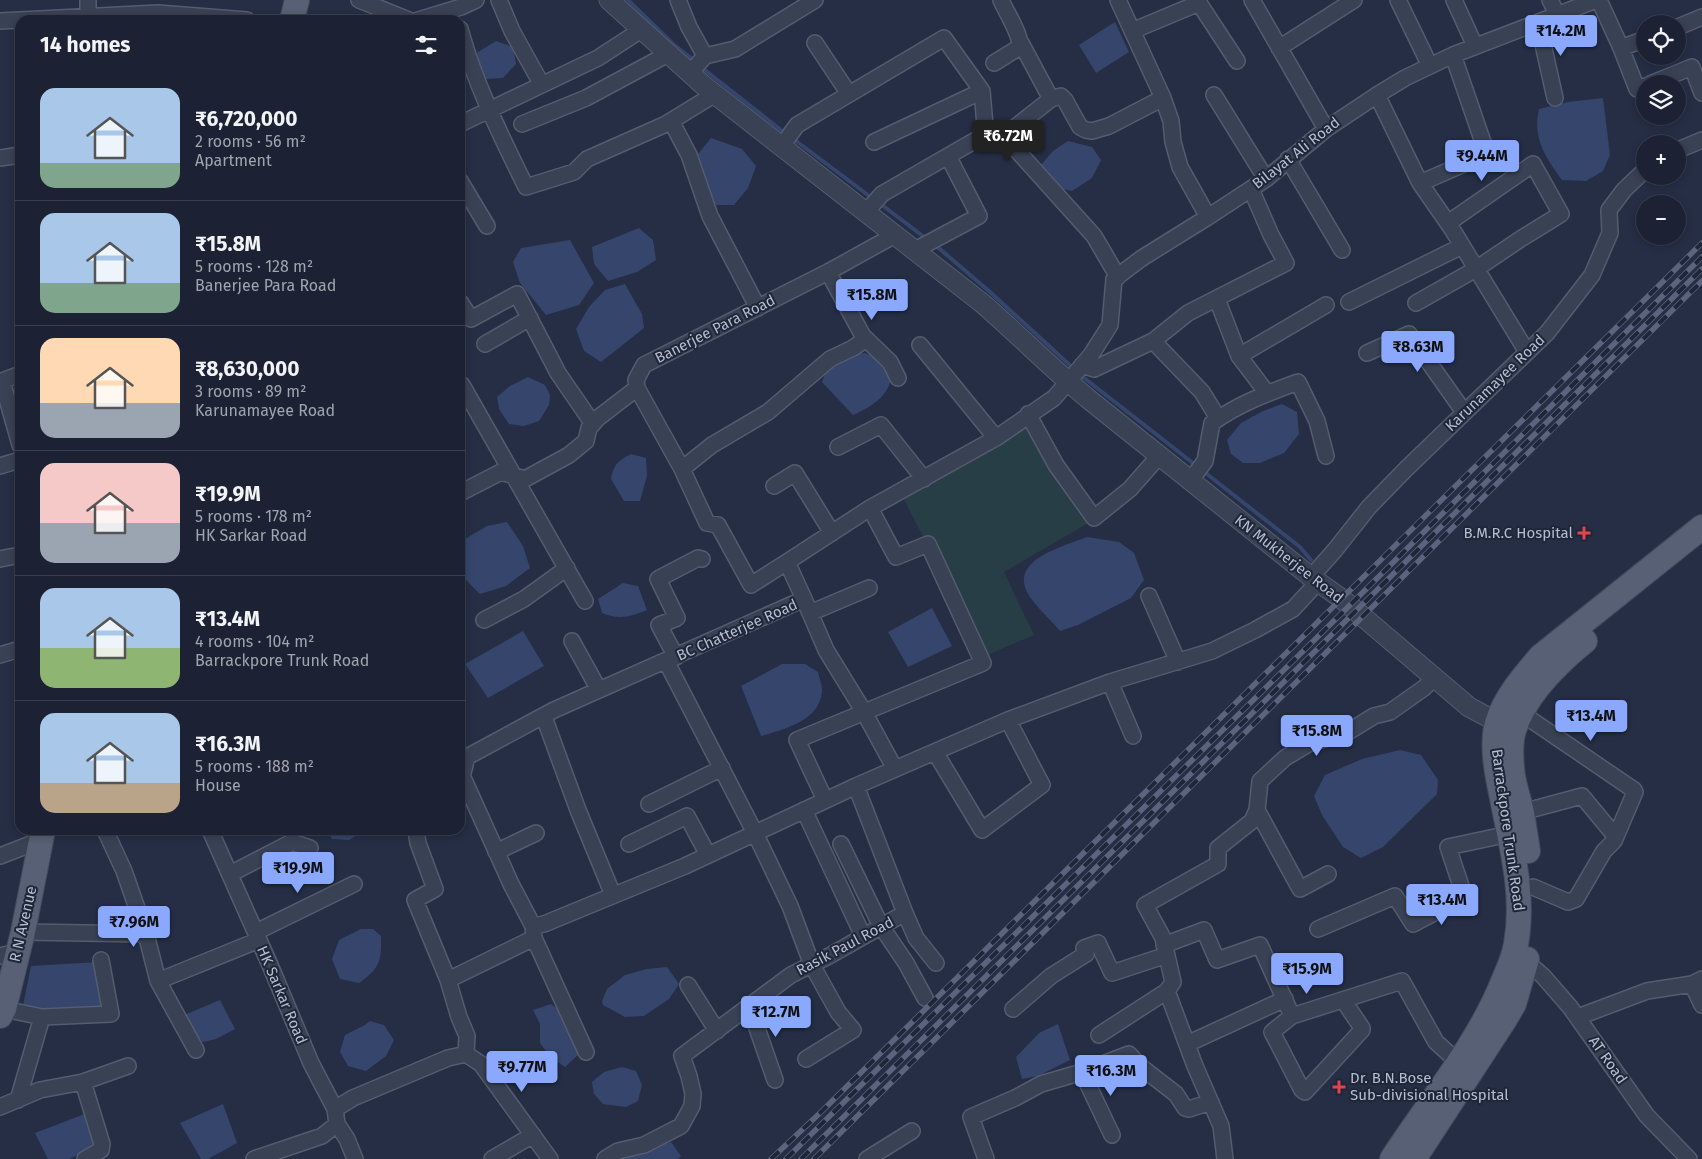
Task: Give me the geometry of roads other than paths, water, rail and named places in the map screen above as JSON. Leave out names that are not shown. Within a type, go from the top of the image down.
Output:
[{"type":"main road","points":[[293,15],[297,0]]},
{"type":"main road","name":"Barrackpore Trunk Road","points":[[1414,1159],[1514,1004],[1534,925],[1533,887],[1522,812],[1512,769],[1511,722],[1506,705],[1524,675],[1541,656],[1702,527]]},
{"type":"main road","name":"Barrackpore Trunk Road","points":[[1392,1159],[1491,1011],[1516,945],[1520,897],[1497,772],[1495,750],[1511,722],[1558,663],[1702,548]]},
{"type":"main road","name":"R N Avenue","points":[[2,1013],[13,947],[42,835]]},
{"type":"street","points":[[88,0],[88,15]]},
{"type":"street","points":[[360,0],[380,14]]},
{"type":"street","points":[[456,14],[476,0]]},
{"type":"street","points":[[499,0],[512,30],[542,85]]},
{"type":"street","name":"KN Mukherjee Road","points":[[609,0],[715,94],[1003,321],[1068,382],[1314,580],[1342,599],[1469,707],[1511,722]]},
{"type":"street","points":[[678,0],[689,28],[705,56]]},
{"type":"street","points":[[690,73],[705,56],[735,49],[815,0]]},
{"type":"street","points":[[1001,0],[1020,43],[1051,100]]},
{"type":"street","points":[[1118,0],[1172,121],[1173,142],[1180,167],[1208,218]]},
{"type":"street","points":[[1252,0],[1326,129]]},
{"type":"street","points":[[1279,48],[1354,0]]},
{"type":"street","points":[[1398,0],[1430,66]]},
{"type":"street","points":[[1454,0],[1475,46]]},
{"type":"street","points":[[1550,0],[1556,14]]},
{"type":"street","name":"Bilayat Ali Road","points":[[1118,277],[1142,258],[1208,218],[1251,189],[1326,129],[1376,95],[1453,55],[1596,0]]},
{"type":"street","points":[[1600,0],[1636,84]]},
{"type":"street","points":[[1132,31],[1199,1],[1237,61]]},
{"type":"street","points":[[123,15],[173,15]]},
{"type":"street","points":[[1686,24],[1702,17]]},
{"type":"street","points":[[0,21],[15,20]]},
{"type":"street","points":[[1538,22],[1555,98]]},
{"type":"street","points":[[465,122],[598,58],[642,30]]},
{"type":"street","points":[[782,146],[797,125],[944,38],[982,91],[986,137]]},
{"type":"street","points":[[1621,48],[1636,42]]},
{"type":"street","points":[[815,43],[849,94]]},
{"type":"street","points":[[994,63],[1017,50],[1020,47],[1020,43]]},
{"type":"street","points":[[465,46],[489,110],[526,187],[574,172],[587,159],[671,121],[715,94]]},
{"type":"street","points":[[522,124],[586,98],[668,54]]},
{"type":"street","points":[[1420,182],[1487,154],[1453,55]]},
{"type":"street","points":[[1672,75],[1692,67],[1702,93]]},
{"type":"street","points":[[874,142],[982,91]]},
{"type":"street","points":[[1214,94],[1266,178]]},
{"type":"street","points":[[1376,95],[1420,182],[1448,223],[1527,352]]},
{"type":"street","points":[[866,212],[882,194],[981,137],[1004,136],[1051,100],[1062,96],[1080,127],[1092,131],[1109,126],[1163,98]]},
{"type":"street","points":[[671,121],[689,155],[710,216],[758,308]]},
{"type":"street","points":[[465,490],[501,472],[525,479],[570,455],[586,441],[589,428],[598,418],[637,388],[682,469],[708,523],[718,525],[751,585],[870,508],[996,438],[1028,414],[1054,398],[1091,355],[1110,325],[1114,279],[1118,277],[1094,236],[1004,136]]},
{"type":"street","points":[[1686,147],[1702,140]]},
{"type":"street","points":[[0,158],[15,156]]},
{"type":"street","points":[[915,250],[979,216],[948,156]]},
{"type":"street","points":[[1288,159],[1342,250]]},
{"type":"street","points":[[1416,303],[1476,269],[1561,214],[1533,164],[1448,223]]},
{"type":"street","name":"Karunamayee Road","points":[[448,980],[534,932],[544,924],[708,855],[856,786],[1008,720],[1110,682],[1212,651],[1255,630],[1293,608],[1369,507],[1406,468],[1547,333],[1592,275],[1610,232],[1609,210],[1624,190],[1636,179]]},
{"type":"street","points":[[1082,365],[1094,369],[1153,341],[1188,313],[1286,263],[1271,235],[1251,189]]},
{"type":"street","points":[[465,190],[487,226]]},
{"type":"street","name":"Banerjee Para Road","points":[[637,388],[636,380],[644,365],[828,272],[895,235]]},
{"type":"street","points":[[1348,302],[1462,246]]},
{"type":"street","points":[[828,272],[866,339],[890,362],[898,378]]},
{"type":"street","points":[[465,310],[471,319],[518,294],[558,373],[593,424]]},
{"type":"street","points":[[1217,299],[1239,356],[1267,393]]},
{"type":"street","points":[[1239,356],[1326,305]]},
{"type":"street","points":[[485,344],[530,318]]},
{"type":"street","points":[[1367,353],[1409,334],[1464,412]]},
{"type":"street","points":[[682,469],[712,445],[768,412],[830,359],[853,348],[866,339]]},
{"type":"street","points":[[1153,341],[1202,392],[1218,418]]},
{"type":"street","points":[[920,345],[996,438]]},
{"type":"street","points":[[15,376],[1,381],[15,428]]},
{"type":"street","points":[[1190,481],[1205,461],[1212,423],[1227,412],[1267,393],[1298,382],[1317,420],[1326,456]]},
{"type":"street","points":[[465,390],[585,601]]},
{"type":"street","points":[[1028,414],[1056,465],[1094,518],[1130,489],[1159,456]]},
{"type":"street","points":[[838,447],[881,425],[924,479]]},
{"type":"street","points":[[0,466],[15,462]]},
{"type":"street","points":[[774,486],[795,473],[832,533]]},
{"type":"street","points":[[825,800],[796,740],[983,663],[928,544],[896,557],[870,508]]},
{"type":"street","points":[[0,559],[15,555]]},
{"type":"street","points":[[702,559],[698,558],[658,579],[678,618],[659,626],[671,659],[790,906],[812,964],[838,1012],[853,1030],[806,1059]]},
{"type":"street","name":"BC Chatterjee Road","points":[[465,751],[740,627],[807,606],[787,562]]},
{"type":"street","points":[[484,620],[524,599],[567,568]]},
{"type":"street","points":[[869,588],[807,606],[826,650],[864,712],[895,769]]},
{"type":"street","points":[[1149,596],[1178,662]]},
{"type":"street","points":[[572,641],[599,690]]},
{"type":"street","points":[[0,655],[15,650]]},
{"type":"street","points":[[1099,1035],[1167,991],[1173,982],[1163,938],[1145,905],[1218,864],[1218,848],[1252,821],[1257,810],[1260,781],[1285,758],[1308,744],[1348,732],[1374,716],[1390,712],[1424,688],[1434,678]]},
{"type":"street","points":[[1110,682],[1133,736]]},
{"type":"street","points":[[544,716],[578,810],[614,895]]},
{"type":"street","points":[[935,752],[982,830],[1042,785],[1008,720]]},
{"type":"street","points":[[1511,722],[1636,792],[1616,837],[1604,851],[1576,899],[1568,902],[1533,887]]},
{"type":"street","points":[[649,804],[722,768]]},
{"type":"street","name":"Rasik Paul Road","points":[[605,1159],[618,1151],[644,1145],[682,1126],[692,1106],[693,1094],[682,1056],[791,975],[905,913],[856,786]]},
{"type":"street","points":[[465,789],[534,932],[586,1052]]},
{"type":"street","points":[[1522,812],[1582,796],[1616,837]]},
{"type":"street","points":[[804,810],[863,936]]},
{"type":"street","points":[[1257,810],[1300,889],[1328,874]]},
{"type":"street","points":[[629,844],[687,816],[708,855]]},
{"type":"street","points":[[496,852],[536,833]]},
{"type":"street","points":[[1318,929],[1395,896],[1413,924],[1447,906],[1466,901],[1448,848],[1509,834]]},
{"type":"street","points":[[0,856],[42,835]]},
{"type":"street","points":[[108,835],[124,871],[146,934],[158,981],[196,1050]]},
{"type":"street","name":"HK Sarkar Road","points":[[212,835],[310,1064],[355,1159]]},
{"type":"street","points":[[417,835],[434,889],[415,900],[448,980],[467,1036],[466,1054]]},
{"type":"street","points":[[230,874],[292,842],[310,848]]},
{"type":"street","points":[[841,844],[882,926],[925,998]]},
{"type":"street","points":[[158,981],[257,936],[354,884]]},
{"type":"street","points":[[905,913],[916,938],[936,963]]},
{"type":"street","points":[[1013,1009],[1051,976],[1086,954],[1084,948],[1098,944],[1112,972],[1166,950],[1204,930],[1217,960],[1260,945],[1292,1016]]},
{"type":"street","points":[[13,947],[146,934]]},
{"type":"street","points":[[2,1013],[42,1017],[110,1014],[101,960]]},
{"type":"street","name":"AT Road","points":[[1526,961],[1543,976],[1578,1017],[1647,1116],[1689,1159]]},
{"type":"street","points":[[1343,1000],[1362,1030],[1305,1092],[1302,1090],[1272,1032],[1292,1016],[1402,981],[1436,1042],[1458,1062]]},
{"type":"street","points":[[1578,1017],[1648,991],[1697,982],[1702,1005]]},
{"type":"street","points":[[688,985],[717,1031]]},
{"type":"street","points":[[1167,991],[1221,1126],[1225,1159]]},
{"type":"street","points":[[1187,1044],[1284,999]]},
{"type":"street","points":[[749,1005],[775,1080]]},
{"type":"street","points":[[18,1100],[42,1017]]},
{"type":"street","points":[[254,1159],[322,1136],[336,1116],[353,1098],[440,1061],[466,1054],[482,1064],[550,1159]]},
{"type":"street","points":[[986,1159],[971,1117],[1015,1098],[1041,1084],[1082,1072],[1129,1054],[1141,1067],[1176,1094],[1186,1109],[1211,1102]]},
{"type":"street","points":[[0,1107],[40,1090],[83,1082],[128,1066]]},
{"type":"street","points":[[1082,1072],[1112,1135]]},
{"type":"street","points":[[83,1082],[102,1144],[101,1150],[85,1159]]},
{"type":"street","points":[[867,1159],[912,1131]]},
{"type":"street","points":[[492,1159],[533,1135]]},
{"type":"water","points":[[1115,22],[1129,52],[1096,73],[1079,45]]},
{"type":"water","points":[[496,41],[513,47],[516,64],[503,78],[485,79],[474,62],[478,52]]},
{"type":"water","points":[[1603,98],[1610,155],[1603,171],[1586,181],[1562,180],[1546,156],[1539,138],[1537,119],[1539,109],[1568,102]]},
{"type":"water","points":[[711,138],[742,149],[756,166],[748,188],[734,205],[716,205],[701,176],[698,154]]},
{"type":"water","points":[[1068,141],[1092,147],[1101,160],[1092,178],[1072,191],[1056,188],[1041,165],[1053,151]]},
{"type":"water","points":[[639,228],[653,240],[656,260],[637,272],[608,281],[594,264],[592,247]]},
{"type":"water","points":[[570,240],[594,283],[579,305],[546,315],[520,283],[513,262],[521,248]]},
{"type":"water","points":[[625,284],[642,314],[644,328],[601,362],[584,351],[576,329],[589,307],[605,290]]},
{"type":"water","points":[[865,353],[875,357],[891,379],[886,392],[876,402],[853,415],[822,382],[828,366],[850,355]]},
{"type":"water","points":[[528,377],[545,385],[550,395],[549,405],[539,421],[524,426],[509,424],[499,409],[497,397],[510,386]]},
{"type":"water","points":[[1282,404],[1297,412],[1299,434],[1284,453],[1260,463],[1243,463],[1231,454],[1227,440],[1241,423],[1263,411]]},
{"type":"water","points":[[631,454],[646,458],[647,476],[640,501],[624,501],[611,479],[617,463]]},
{"type":"water","points":[[507,522],[523,546],[530,568],[506,586],[480,594],[465,578],[465,539],[487,526]]},
{"type":"water","points":[[1087,537],[1119,542],[1134,553],[1144,580],[1131,598],[1078,625],[1060,631],[1027,592],[1024,581],[1026,571],[1033,562],[1042,556]]},
{"type":"water","points":[[623,583],[638,586],[647,610],[624,617],[602,613],[598,599]]},
{"type":"water","points":[[932,608],[952,646],[908,667],[888,632]]},
{"type":"water","points":[[523,631],[544,666],[488,698],[465,664]]},
{"type":"water","points":[[782,664],[805,664],[818,672],[822,690],[820,702],[808,717],[790,727],[761,736],[741,686]]},
{"type":"water","points":[[1400,750],[1421,755],[1438,780],[1437,794],[1383,847],[1361,858],[1343,847],[1322,815],[1314,796],[1325,775],[1362,759]]},
{"type":"water","points":[[329,835],[357,835],[349,840],[332,839]]},
{"type":"water","points":[[361,929],[373,929],[381,936],[381,952],[378,964],[359,983],[340,979],[332,959],[339,940]]},
{"type":"water","points":[[98,962],[110,1008],[21,1015],[31,966]]},
{"type":"water","points":[[667,967],[679,984],[669,999],[644,1016],[625,1017],[603,1005],[602,1001],[607,989],[625,975],[647,969]]},
{"type":"water","points":[[220,1000],[235,1029],[216,1039],[203,1042],[191,1031],[182,1016]]},
{"type":"water","points":[[551,1004],[568,1017],[580,1053],[565,1067],[550,1057],[540,1043],[540,1024],[533,1010]]},
{"type":"water","points":[[370,1021],[384,1025],[394,1040],[386,1056],[366,1071],[348,1066],[340,1052],[345,1035]]},
{"type":"water","points":[[1058,1024],[1070,1060],[1038,1076],[1022,1079],[1016,1057],[1039,1033]]},
{"type":"water","points":[[622,1067],[636,1071],[642,1085],[638,1101],[626,1107],[603,1104],[594,1094],[592,1082],[604,1072]]},
{"type":"water","points":[[223,1104],[237,1143],[208,1159],[201,1159],[180,1123]]},
{"type":"water","points":[[90,1112],[102,1144],[69,1159],[48,1159],[35,1133]]},
{"type":"water","points":[[671,1142],[681,1156],[678,1159],[615,1159],[617,1157]]},
{"type":"waterway","points":[[628,0],[673,44],[696,62]]},
{"type":"waterway","points":[[701,67],[786,134]]},
{"type":"waterway","points":[[792,138],[872,198]]},
{"type":"waterway","points":[[878,202],[928,240]]},
{"type":"waterway","points":[[934,244],[1074,369]]},
{"type":"waterway","points":[[1079,374],[1198,467]]},
{"type":"waterway","points":[[1203,471],[1300,547],[1311,560]]},
{"type":"railway","points":[[771,1159],[820,1113],[1702,243]]},
{"type":"railway","points":[[786,1159],[1702,257]]},
{"type":"railway","points":[[801,1159],[1702,269]]},
{"type":"railway","points":[[814,1159],[1702,281]]},
{"type":"place","name":"B.M.R.C Hospital","points":[[1584,533]]},
{"type":"place","name":"Dr. B.N.Bose Sub-divisional Hospital","points":[[1339,1087]]}]
